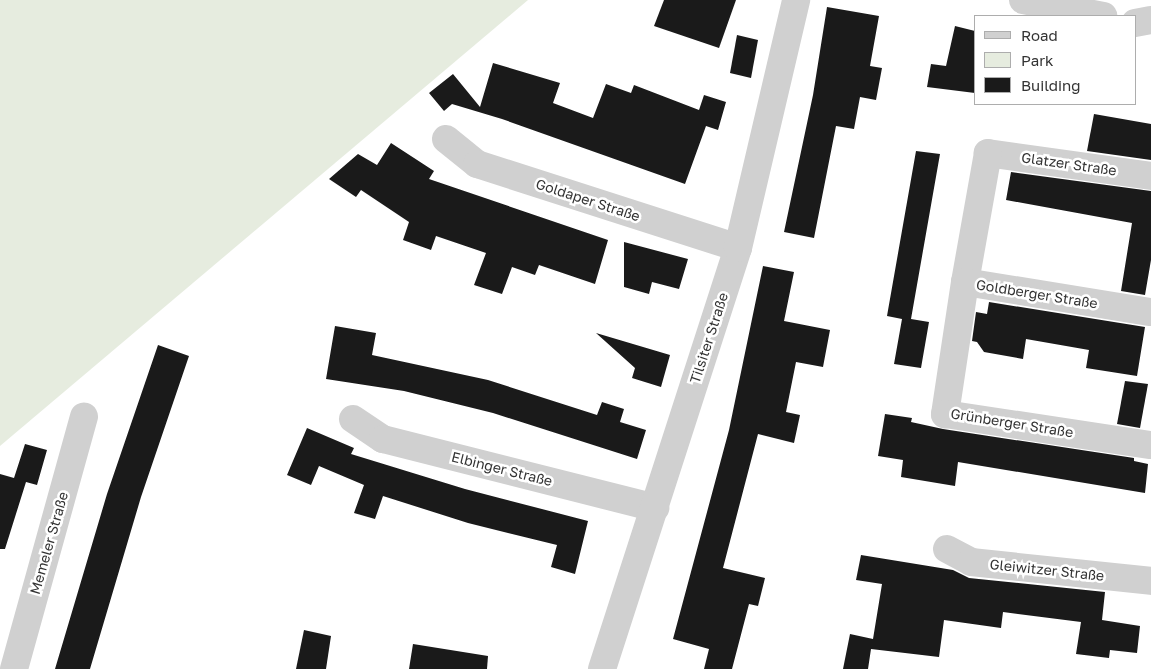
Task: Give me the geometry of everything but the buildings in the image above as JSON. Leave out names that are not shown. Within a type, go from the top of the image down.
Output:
[{"type":"street","name":"Tilsiter Straße","points":[[602,669],[738,248],[796,0]]},
{"type":"street","points":[[1023,0],[1098,15]]},
{"type":"street","name":"Goldaper Straße","points":[[446,139],[477,164],[738,248]]},
{"type":"street","name":"Glatzer Straße","points":[[988,153],[1151,176]]},
{"type":"street","name":"Goldberger Straße","points":[[988,153],[965,282],[1151,312]]},
{"type":"street","name":"Grünberger Straße","points":[[965,282],[945,414],[1151,445]]},
{"type":"street","name":"Memeler Straße","points":[[14,669],[84,417]]},
{"type":"street","name":"Elbinger Straße","points":[[353,419],[383,439],[655,508]]},
{"type":"street","name":"Gleiwitzer Straße","points":[[947,549],[971,562],[1151,581]]},
{"type":"green space","points":[[0,0],[528,0],[0,446]]}]
